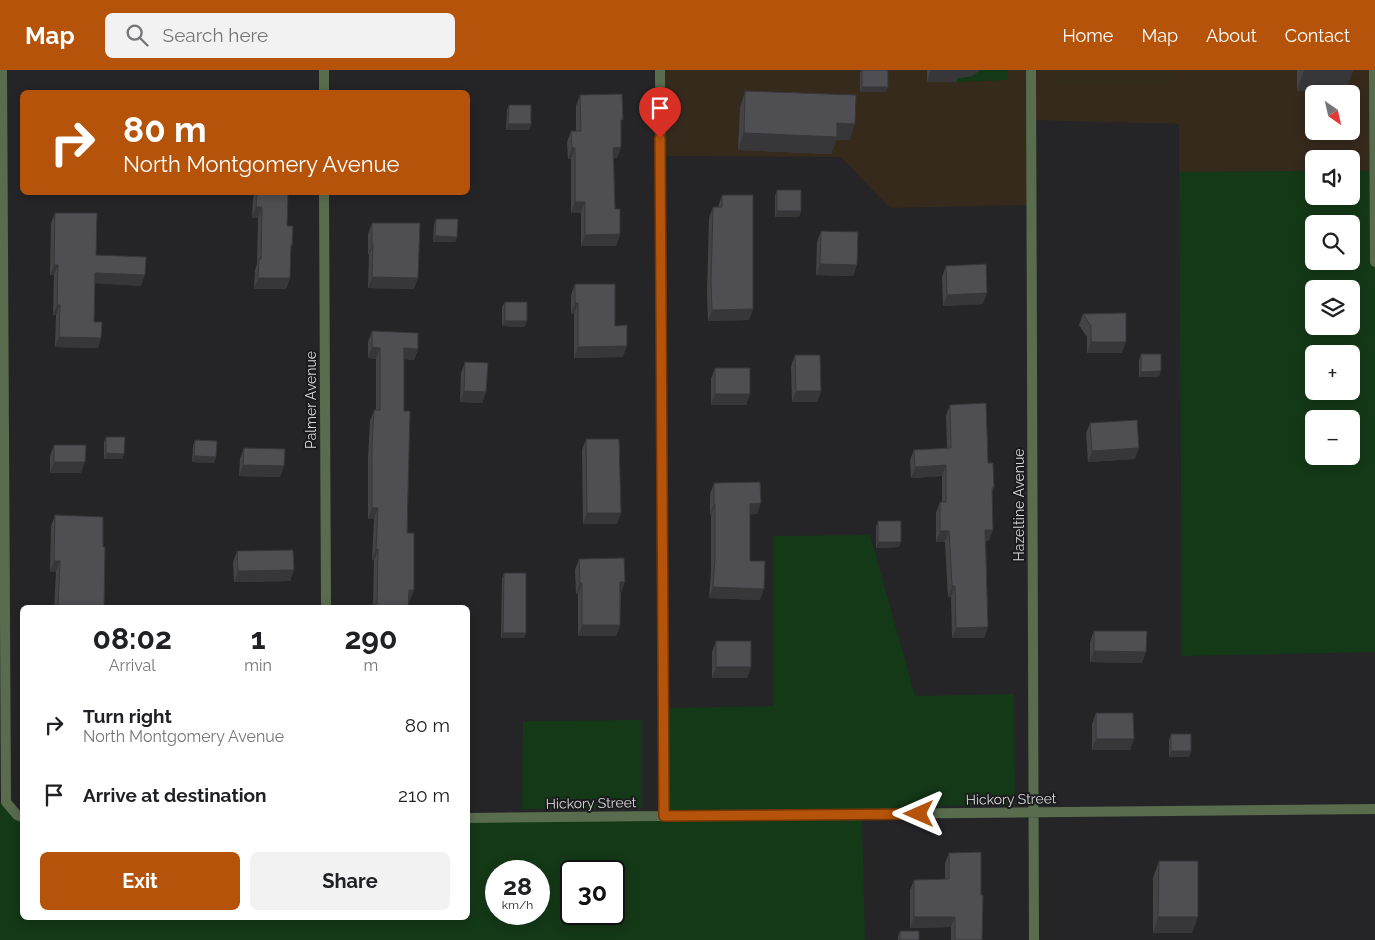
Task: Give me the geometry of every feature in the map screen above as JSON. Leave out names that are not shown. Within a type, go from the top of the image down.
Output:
[{"type":"street","points":[[2,70],[6,802],[17,815],[20,816]]},
{"type":"street","points":[[324,70],[324,90]]},
{"type":"street","points":[[660,70],[664,816]]},
{"type":"street","name":"Hazeltine Avenue","points":[[1031,70],[1034,940]]},
{"type":"street","points":[[1374,70],[1375,262]]},
{"type":"street","name":"Palmer Avenue","points":[[324,195],[326,605]]},
{"type":"street","name":"Hickory Street","points":[[470,818],[1375,809]]},
{"type":"shaded area","points":[[660,70],[1374,70],[1375,171],[1360,171],[1360,150],[1305,150],[1305,171],[1179,172],[1179,124],[1032,120],[1032,205],[890,208],[841,157],[660,156]]},
{"type":"shaded area","points":[[1058,70],[1171,70],[1172,83],[1058,85]]},
{"type":"green space","points":[[980,70],[1008,70],[1008,80],[956,82],[956,73],[969,76]]},
{"type":"green space","points":[[1305,171],[1305,205],[1360,205],[1360,171],[1375,171],[1375,652],[1182,656],[1179,172]]},
{"type":"green space","points":[[870,535],[915,696],[1014,694],[1015,805],[916,806],[916,814],[862,814],[865,940],[0,940],[0,802],[6,802],[20,815],[20,920],[470,920],[470,818],[663,816],[663,708],[774,706],[773,536]]},
{"type":"green space","points":[[642,720],[642,808],[522,809],[523,721]]},
{"type":"building","points":[[862,70],[888,70],[888,87],[862,87]]},
{"type":"building","points":[[745,91],[856,95],[855,124],[837,123],[837,137],[744,133]]},
{"type":"building","points":[[622,94],[621,147],[613,148],[615,209],[620,209],[620,234],[585,235],[585,202],[575,202],[575,148],[572,148],[571,131],[581,131],[580,95]]},
{"type":"building","points":[[509,105],[531,105],[531,124],[508,124]]},
{"type":"building","points":[[777,190],[801,190],[801,211],[777,211]]},
{"type":"building","points":[[257,195],[288,195],[287,226],[293,226],[290,278],[258,278],[259,259],[261,259],[262,207],[256,207]]},
{"type":"building","points":[[722,195],[753,195],[753,309],[712,310],[713,207],[722,207]]},
{"type":"building","points":[[55,213],[97,213],[96,255],[146,257],[145,275],[95,273],[94,322],[102,322],[101,338],[59,337],[60,305],[57,305],[58,265],[54,265]]},
{"type":"building","points":[[436,219],[458,219],[457,237],[435,236]]},
{"type":"building","points":[[372,223],[420,223],[418,278],[372,277]]},
{"type":"building","points":[[821,231],[858,232],[857,265],[820,264]]},
{"type":"building","points":[[986,264],[987,293],[947,295],[946,266]]},
{"type":"building","points":[[575,284],[615,284],[615,326],[627,325],[627,346],[578,347],[578,303],[575,303]]},
{"type":"building","points":[[505,302],[527,302],[527,321],[505,321]]},
{"type":"building","points":[[1126,313],[1126,342],[1091,342],[1091,326],[1083,314]]},
{"type":"building","points":[[372,331],[418,333],[418,349],[404,348],[404,411],[410,411],[407,533],[414,533],[414,590],[409,590],[408,605],[372,605],[377,604],[378,549],[376,549],[378,508],[372,508],[372,448],[374,410],[380,410],[380,348],[372,347]]},
{"type":"building","points":[[1141,354],[1161,354],[1161,371],[1141,372]]},
{"type":"building","points":[[795,355],[820,355],[821,391],[796,391]]},
{"type":"building","points":[[465,362],[488,363],[486,392],[464,391]]},
{"type":"building","points":[[715,368],[750,368],[750,394],[715,394]]},
{"type":"building","points":[[986,403],[988,463],[993,463],[994,488],[992,488],[993,530],[985,530],[988,627],[956,628],[955,586],[952,586],[949,531],[940,531],[940,502],[946,502],[946,465],[915,467],[914,450],[951,448],[950,405]]},
{"type":"building","points":[[1137,420],[1139,448],[1092,451],[1090,423]]},
{"type":"building","points":[[106,437],[125,437],[124,454],[106,453]]},
{"type":"building","points":[[586,439],[619,439],[621,513],[587,513]]},
{"type":"building","points":[[195,440],[217,441],[216,457],[194,456]]},
{"type":"building","points":[[54,445],[86,445],[85,462],[54,462]]},
{"type":"building","points":[[244,448],[285,449],[284,466],[243,465]]},
{"type":"building","points":[[760,482],[761,503],[750,504],[750,561],[765,561],[764,589],[713,587],[715,560],[714,483]]},
{"type":"building","points":[[55,515],[103,517],[103,547],[105,547],[104,605],[58,605],[60,561],[54,561]]},
{"type":"building","points":[[878,521],[901,521],[901,542],[878,542]]},
{"type":"building","points":[[293,550],[294,570],[238,571],[237,551]]},
{"type":"building","points":[[624,558],[625,582],[620,582],[620,625],[582,625],[582,583],[580,583],[579,559]]},
{"type":"building","points":[[504,573],[526,573],[526,633],[503,633]]},
{"type":"building","points":[[1094,631],[1147,631],[1146,652],[1094,651]]},
{"type":"building","points":[[716,641],[751,641],[751,667],[716,667]]},
{"type":"building","points":[[1096,713],[1133,713],[1134,739],[1096,739]]},
{"type":"building","points":[[1171,734],[1191,734],[1191,751],[1171,751]]},
{"type":"building","points":[[981,852],[981,895],[983,895],[982,940],[955,940],[955,917],[914,917],[914,880],[949,879],[949,853]]},
{"type":"building","points":[[1159,861],[1198,861],[1198,917],[1158,917]]},
{"type":"building","points":[[900,931],[919,931],[919,940],[900,940]]},
{"type":"route","points":[[660,138],[664,816],[919,814]]}]
